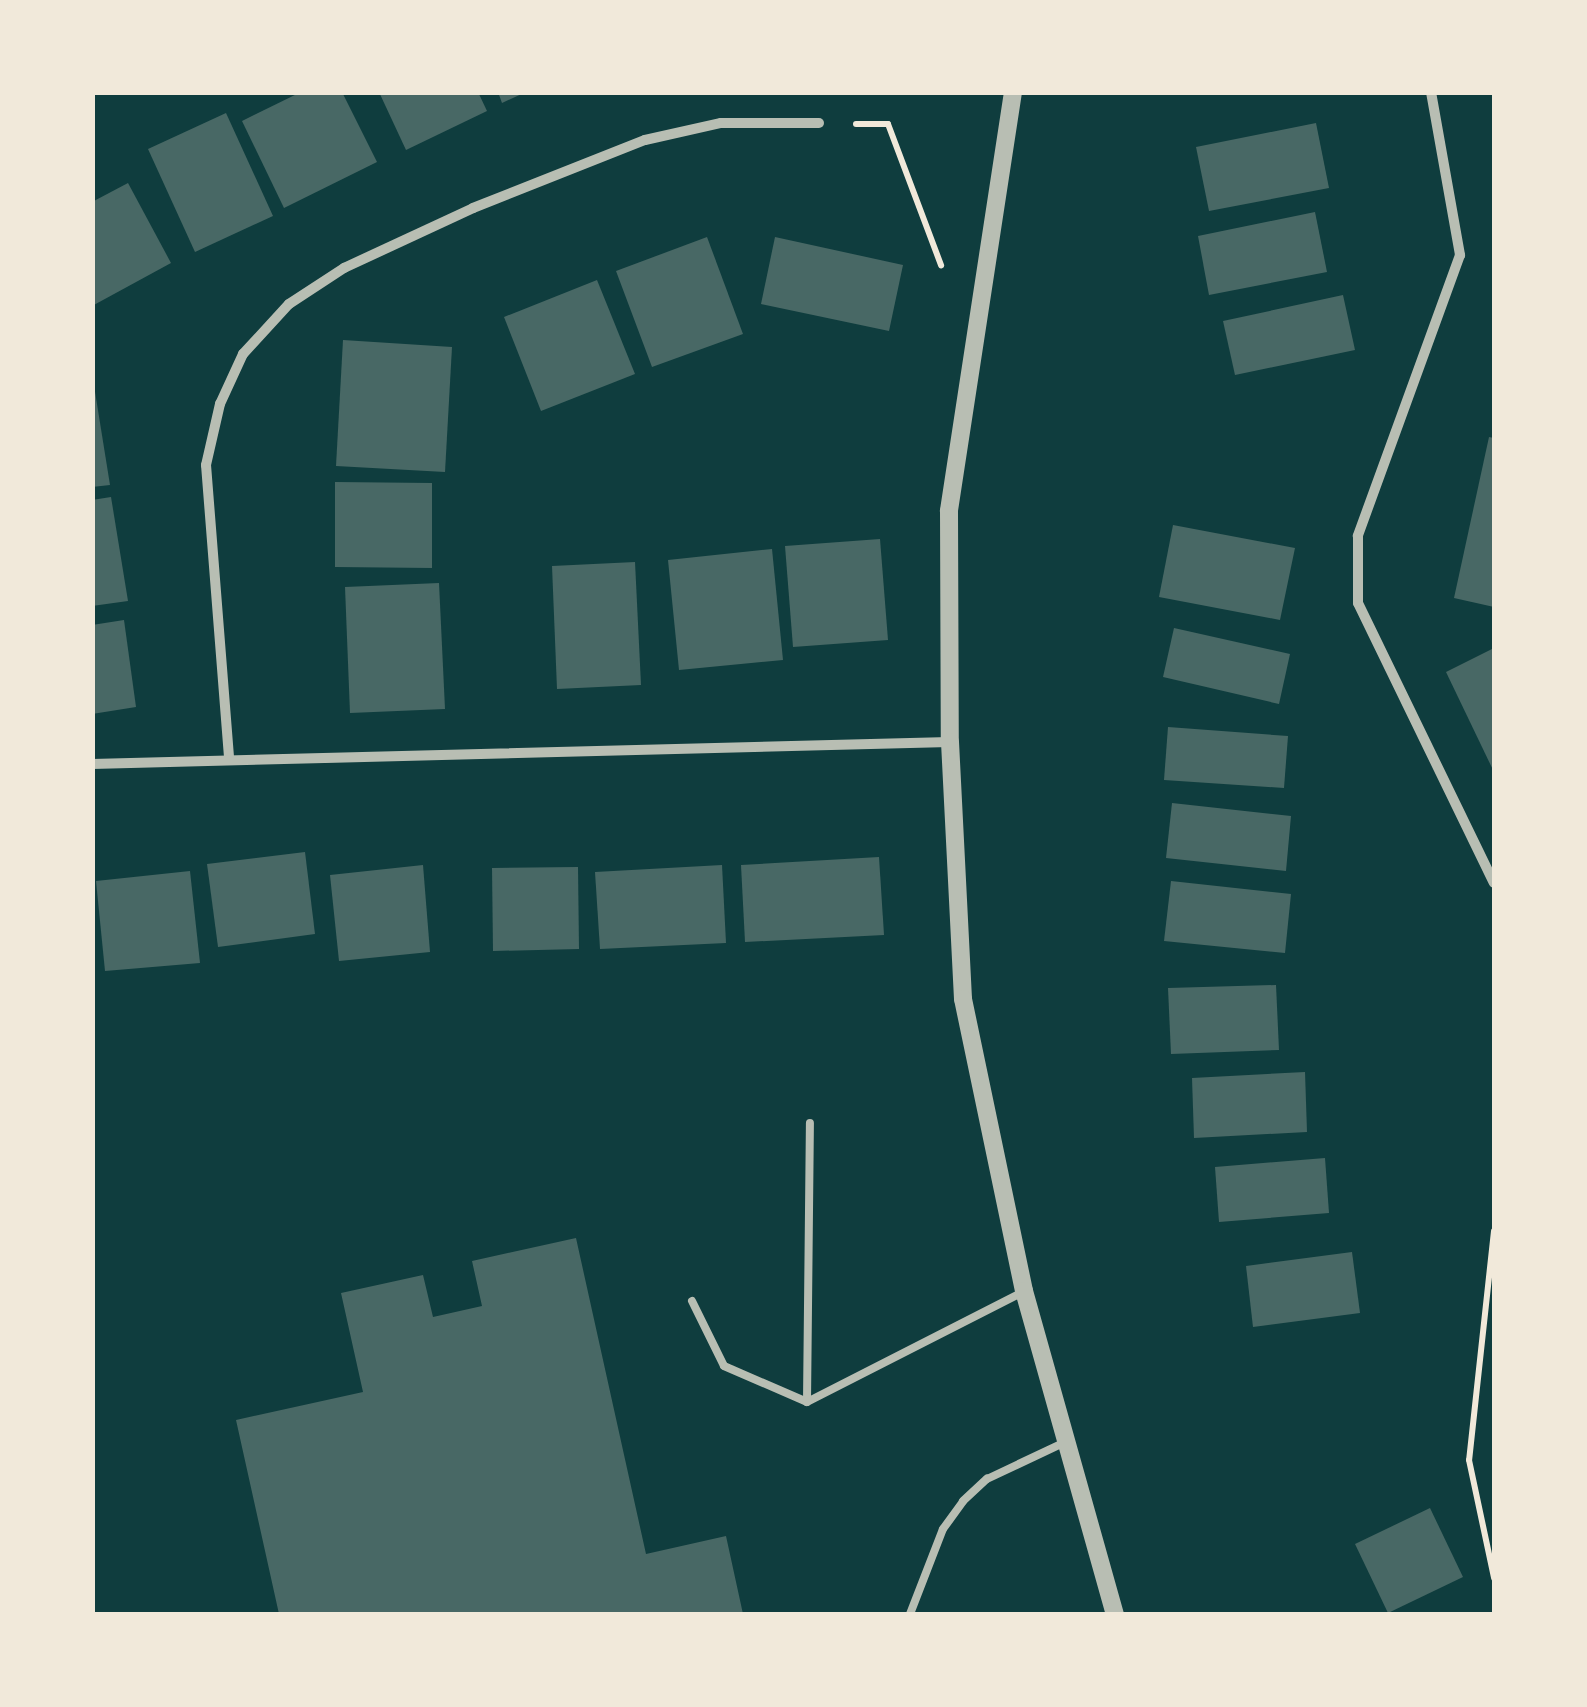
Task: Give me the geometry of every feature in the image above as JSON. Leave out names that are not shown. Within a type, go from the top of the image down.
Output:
[{"type":"street","points":[[1013,92],[948,512],[950,742],[963,999],[1024,1291],[1063,1443],[1115,1614]]},
{"type":"street","points":[[1431,92],[1460,255],[1358,536],[1358,603],[1494,883]]},
{"type":"street","points":[[230,757],[206,465],[220,404],[243,354],[289,304],[344,268],[473,208],[645,140],[721,123],[815,123]]},
{"type":"street","points":[[92,764],[230,757],[950,742]]},
{"type":"lane","points":[[807,1402],[810,1123]]},
{"type":"lane","points":[[807,1402],[1024,1291]]},
{"type":"lane","points":[[692,1301],[724,1366],[807,1402]]},
{"type":"lane","points":[[910,1614],[943,1529],[963,1501],[987,1479],[1063,1443]]},
{"type":"path","points":[[815,123],[888,124],[947,281]]},
{"type":"path","points":[[1494,1231],[1469,1460],[1494,1578]]},
{"type":"building","points":[[301,92],[342,92],[377,162],[284,208],[242,121]]},
{"type":"building","points":[[379,92],[478,92],[487,111],[406,150]]},
{"type":"building","points":[[498,92],[526,92],[502,103]]},
{"type":"building","points":[[226,113],[273,216],[195,252],[148,149]]},
{"type":"building","points":[[1316,123],[1329,188],[1209,211],[1196,147]]},
{"type":"building","points":[[128,183],[171,263],[92,306],[92,202]]},
{"type":"building","points":[[1315,212],[1327,272],[1209,295],[1198,236]]},
{"type":"building","points":[[707,237],[743,334],[652,367],[616,271]]},
{"type":"building","points":[[775,237],[903,265],[889,331],[761,304]]},
{"type":"building","points":[[597,280],[635,374],[541,411],[504,317]]},
{"type":"building","points":[[1343,295],[1355,350],[1235,375],[1223,321]]},
{"type":"building","points":[[343,340],[452,347],[445,472],[336,466]]},
{"type":"building","points":[[92,373],[110,485],[92,487]]},
{"type":"building","points":[[1489,437],[1494,438],[1494,607],[1454,598]]},
{"type":"building","points":[[335,482],[432,483],[432,568],[335,567]]},
{"type":"building","points":[[111,497],[128,601],[92,606],[92,500]]},
{"type":"building","points":[[1173,525],[1295,548],[1280,620],[1159,597]]},
{"type":"building","points":[[880,539],[888,640],[793,647],[785,546]]},
{"type":"building","points":[[772,549],[783,660],[679,670],[668,560]]},
{"type":"building","points":[[635,562],[641,685],[557,689],[552,566]]},
{"type":"building","points":[[439,583],[445,709],[350,713],[345,587]]},
{"type":"building","points":[[124,620],[136,707],[92,714],[92,625]]},
{"type":"building","points":[[1174,628],[1290,654],[1279,704],[1163,677]]},
{"type":"building","points":[[1494,648],[1494,772],[1446,672]]},
{"type":"building","points":[[1168,727],[1288,736],[1284,788],[1164,780]]},
{"type":"building","points":[[1172,803],[1291,816],[1286,871],[1166,858]]},
{"type":"building","points":[[305,852],[315,934],[218,947],[207,864]]},
{"type":"building","points":[[879,857],[884,935],[745,942],[741,865]]},
{"type":"building","points":[[423,865],[430,952],[339,961],[330,875]]},
{"type":"building","points":[[722,865],[726,943],[600,949],[595,872]]},
{"type":"building","points":[[578,867],[579,949],[493,951],[492,868]]},
{"type":"building","points":[[190,871],[200,963],[105,971],[96,881]]},
{"type":"building","points":[[1171,881],[1291,894],[1285,953],[1164,941]]},
{"type":"building","points":[[1276,985],[1279,1050],[1171,1054],[1168,988]]},
{"type":"building","points":[[1305,1072],[1307,1132],[1194,1138],[1192,1078]]},
{"type":"building","points":[[1325,1158],[1329,1213],[1219,1222],[1215,1167]]},
{"type":"building","points":[[576,1238],[646,1554],[726,1536],[743,1614],[279,1614],[236,1420],[363,1392],[341,1293],[423,1275],[433,1317],[482,1306],[472,1261]]},
{"type":"building","points":[[1352,1252],[1360,1313],[1253,1327],[1246,1266]]},
{"type":"building","points":[[1430,1508],[1463,1577],[1388,1613],[1355,1544]]}]
